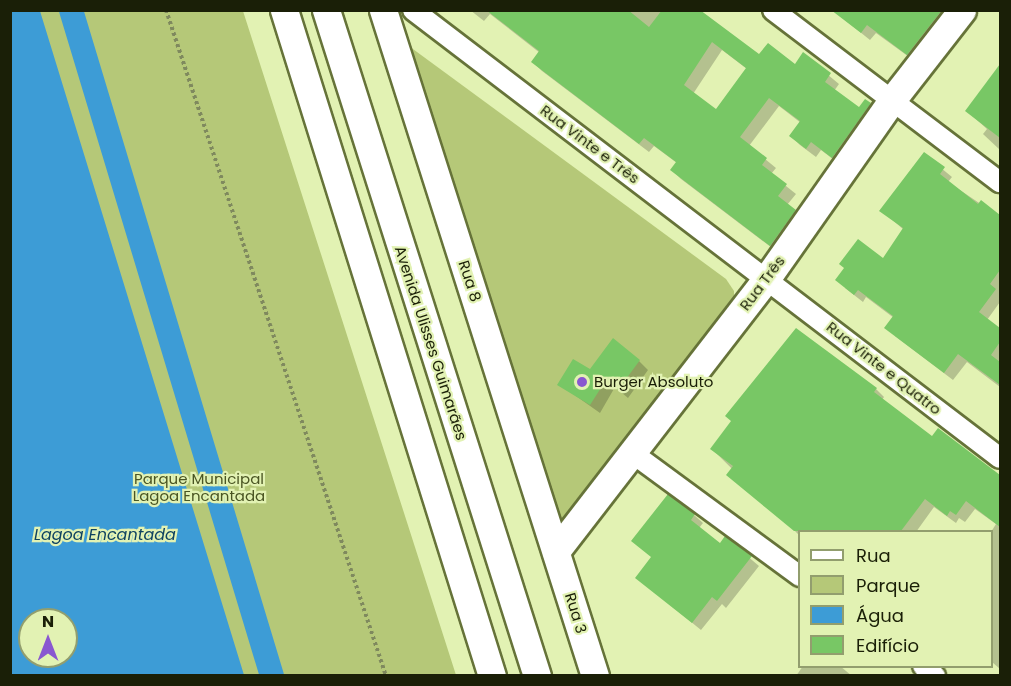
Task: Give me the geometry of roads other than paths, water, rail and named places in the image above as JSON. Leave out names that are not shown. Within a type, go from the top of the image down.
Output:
[{"type":"main road","points":[[284,10],[492,675]]},
{"type":"main road","name":"Avenida Ulisses Guimarães","points":[[326,10],[537,675]]},
{"type":"main road","name":"Rua 8","points":[[383,10],[556,551]]},
{"type":"main road","name":"Rua Três","points":[[556,551],[767,278],[892,100],[962,10]]},
{"type":"main road","name":"Rua 3","points":[[556,551],[595,675]]},
{"type":"street","name":"Rua Vinte e Três","points":[[413,10],[767,278]]},
{"type":"street","points":[[773,10],[1000,182]]},
{"type":"street","name":"Rua Vinte e Quatro","points":[[767,278],[1000,458]]},
{"type":"street","points":[[631,452],[798,575]]},
{"type":"water","name":"Lagoa Encantada","points":[[10,11],[40,11],[244,675],[11,675]]},
{"type":"waterway","points":[[71,10],[272,676]]},
{"type":"place","name":"Burger Absoluto","points":[[582,382]]},
{"type":"park label","name":"Parque Municipal Lagoa Encantada","points":[[199,486]]}]
